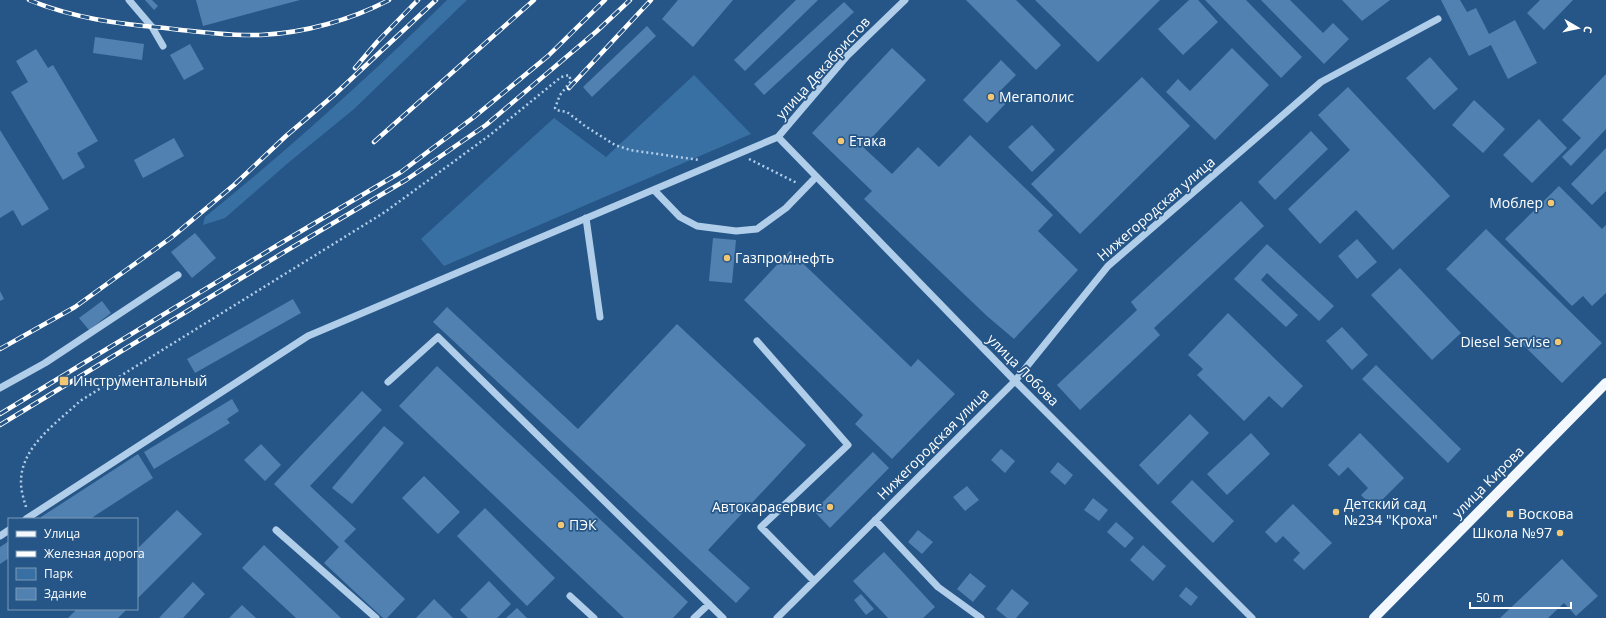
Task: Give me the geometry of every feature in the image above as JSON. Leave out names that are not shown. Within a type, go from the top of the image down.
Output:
[{"type":"main road","name":"улица Кирова","points":[[1374,618],[1606,383]]},
{"type":"street","points":[[129,0],[152,27],[163,46]]},
{"type":"street","name":"улица Декабристов","points":[[778,137],[847,56],[905,0]]},
{"type":"street","name":"Нижегородская улица","points":[[777,618],[1015,381],[1108,266],[1321,82],[1438,19]]},
{"type":"street","points":[[27,518],[308,336],[778,137]]},
{"type":"street","name":"улица Лобова","points":[[778,137],[1015,381],[1252,618]]},
{"type":"street","points":[[654,190],[680,217],[697,226],[736,231],[757,229],[786,208],[816,177]]},
{"type":"street","points":[[586,218],[600,316]]},
{"type":"street","points":[[0,388],[45,363],[178,275]]},
{"type":"street","points":[[388,382],[438,337],[723,618]]},
{"type":"street","points":[[757,342],[848,445],[761,527],[814,581]]},
{"type":"street","points":[[875,520],[938,587],[981,618]]},
{"type":"street","points":[[276,530],[376,618]]},
{"type":"street","points":[[570,596],[594,618]]},
{"type":"street","points":[[694,618],[709,604]]},
{"type":"path","points":[[27,518],[21,484],[22,470],[32,448],[54,424],[80,401],[385,212],[490,134],[560,77],[569,75],[571,81],[560,95],[555,108],[556,110],[567,112],[584,126],[615,145],[630,150],[719,162]]},
{"type":"path","points":[[738,154],[806,187]]},
{"type":"green space","points":[[447,0],[467,0],[354,109],[288,163],[225,218],[203,225],[205,217],[329,112]]},
{"type":"green space","points":[[694,75],[751,134],[444,266],[421,239],[554,118],[606,157]]},
{"type":"building","points":[[145,0],[152,0],[158,6],[154,10]]},
{"type":"building","points":[[196,0],[300,0],[203,26]]},
{"type":"building","points":[[678,0],[733,0],[693,47],[662,19]]},
{"type":"building","points":[[796,0],[818,0],[745,71],[734,60]]},
{"type":"building","points":[[966,0],[1016,0],[1061,45],[1036,70]]},
{"type":"building","points":[[1035,0],[1160,0],[1098,62]]},
{"type":"building","points":[[1189,0],[1198,0],[1218,22],[1183,55],[1158,29]]},
{"type":"building","points":[[1205,0],[1246,0],[1302,57],[1281,78]]},
{"type":"building","points":[[1261,0],[1290,0],[1323,33],[1333,23],[1349,39],[1324,64]]},
{"type":"building","points":[[1342,0],[1390,0],[1362,21]]},
{"type":"building","points":[[1441,0],[1460,0],[1467,12],[1476,8],[1489,34],[1515,20],[1537,63],[1508,79],[1491,45],[1469,56]]},
{"type":"building","points":[[1540,0],[1573,0],[1544,30],[1527,13]]},
{"type":"building","points":[[844,2],[854,12],[764,95],[754,84]]},
{"type":"building","points":[[647,26],[656,36],[592,97],[583,87]]},
{"type":"building","points":[[95,37],[144,44],[142,60],[93,53]]},
{"type":"building","points":[[190,44],[204,69],[184,80],[170,55]]},
{"type":"building","points":[[892,48],[926,80],[863,147],[892,174],[918,147],[939,167],[970,135],[1053,215],[1038,231],[1078,270],[1014,339],[987,316],[864,199],[872,191],[812,133]]},
{"type":"building","points":[[1232,48],[1269,85],[1215,140],[1166,92],[1178,79],[1190,91]]},
{"type":"building","points":[[36,49],[48,68],[53,65],[98,141],[77,153],[85,167],[63,180],[11,92],[28,82],[16,61]]},
{"type":"building","points":[[1430,57],[1458,89],[1434,110],[1406,78]]},
{"type":"building","points":[[1001,60],[1016,75],[1001,90],[1010,99],[987,123],[963,100]]},
{"type":"building","points":[[1606,74],[1606,129],[1571,166],[1562,157],[1581,138],[1562,120]]},
{"type":"building","points":[[1142,77],[1190,126],[1080,234],[1031,184]]},
{"type":"building","points":[[1348,87],[1450,196],[1393,250],[1356,210],[1320,244],[1288,209],[1350,150],[1318,115]]},
{"type":"building","points":[[1474,100],[1505,129],[1483,153],[1452,125]]},
{"type":"building","points":[[1539,119],[1567,148],[1532,183],[1503,155]]},
{"type":"building","points":[[1032,125],[1055,150],[1032,172],[1008,147]]},
{"type":"building","points":[[0,130],[49,209],[22,226],[13,210],[0,218]]},
{"type":"building","points":[[1311,131],[1328,149],[1275,200],[1258,182]]},
{"type":"building","points":[[174,138],[184,156],[143,178],[134,160]]},
{"type":"building","points":[[1606,148],[1606,191],[1592,205],[1571,184]]},
{"type":"building","points":[[1559,186],[1602,229],[1606,225],[1606,293],[1592,306],[1583,296],[1572,306],[1505,239]]},
{"type":"building","points":[[1241,201],[1264,226],[1154,328],[1160,335],[1080,410],[1057,385],[1137,310],[1131,302]]},
{"type":"building","points":[[1486,229],[1602,343],[1562,383],[1446,269]]},
{"type":"building","points":[[195,233],[216,258],[192,278],[171,252]]},
{"type":"building","points":[[713,238],[736,240],[732,283],[709,281]]},
{"type":"building","points":[[1357,239],[1377,262],[1357,279],[1338,256]]},
{"type":"building","points":[[1267,244],[1334,306],[1319,321],[1267,273],[1261,280],[1298,315],[1286,327],[1234,279]]},
{"type":"building","points":[[790,251],[911,367],[918,359],[955,394],[892,459],[855,424],[863,415],[744,300]]},
{"type":"building","points":[[1400,268],[1461,333],[1432,360],[1371,295]]},
{"type":"building","points":[[0,291],[4,299],[0,301]]},
{"type":"building","points":[[293,299],[301,313],[195,373],[187,359]]},
{"type":"building","points":[[102,301],[111,313],[89,330],[79,318]]},
{"type":"building","points":[[447,307],[578,429],[677,324],[806,445],[708,550],[750,588],[736,603],[433,322]]},
{"type":"building","points":[[1228,313],[1303,386],[1282,408],[1269,396],[1244,421],[1197,375],[1203,369],[1188,355]]},
{"type":"building","points":[[1342,327],[1368,355],[1352,370],[1326,341]]},
{"type":"building","points":[[1376,365],[1461,449],[1448,463],[1362,379]]},
{"type":"building","points":[[437,366],[688,602],[673,618],[624,618],[399,406]]},
{"type":"building","points":[[362,391],[382,410],[310,486],[356,529],[344,541],[405,599],[387,618],[383,618],[324,563],[339,547],[274,484]]},
{"type":"building","points":[[232,399],[239,411],[227,419],[230,423],[154,469],[144,452]]},
{"type":"building","points":[[1190,414],[1209,433],[1158,485],[1139,465]]},
{"type":"building","points":[[384,426],[404,443],[352,504],[332,488]]},
{"type":"building","points":[[1251,433],[1270,454],[1227,495],[1207,474]]},
{"type":"building","points":[[1360,433],[1404,478],[1374,508],[1361,495],[1368,488],[1348,467],[1339,476],[1328,465]]},
{"type":"building","points":[[261,444],[281,465],[265,481],[244,460]]},
{"type":"building","points":[[1001,449],[1015,461],[1005,473],[991,460]]},
{"type":"building","points":[[873,452],[889,468],[830,528],[814,511]]},
{"type":"building","points":[[138,454],[153,478],[92,518],[41,517]]},
{"type":"building","points":[[1058,462],[1073,475],[1065,485],[1050,472]]},
{"type":"building","points":[[424,476],[460,512],[438,534],[402,498]]},
{"type":"building","points":[[1192,480],[1234,521],[1213,543],[1171,502]]},
{"type":"building","points":[[967,486],[979,500],[965,511],[953,497]]},
{"type":"building","points":[[1093,498],[1108,510],[1099,521],[1084,510]]},
{"type":"building","points":[[1293,504],[1332,543],[1304,570],[1293,560],[1300,553],[1283,536],[1276,543],[1265,532]]},
{"type":"building","points":[[485,508],[555,578],[527,606],[457,536]]},
{"type":"building","points":[[177,510],[202,534],[138,598],[138,548]]},
{"type":"building","points":[[1116,522],[1134,538],[1125,548],[1107,532]]},
{"type":"building","points":[[918,530],[933,542],[922,554],[908,542]]},
{"type":"building","points":[[8,542],[8,559],[0,564],[0,547]]},
{"type":"building","points":[[264,545],[341,618],[296,618],[242,568]]},
{"type":"building","points":[[1143,545],[1166,566],[1153,581],[1130,560]]},
{"type":"building","points":[[884,552],[935,607],[923,618],[888,618],[853,581]]},
{"type":"building","points":[[1562,559],[1598,596],[1576,616],[1564,603],[1548,618],[1500,618]]},
{"type":"building","points":[[970,573],[986,586],[973,602],[957,589]]},
{"type":"building","points":[[489,581],[511,604],[497,618],[468,618],[460,610]]},
{"type":"building","points":[[193,582],[205,594],[183,618],[159,618]]},
{"type":"building","points":[[1186,587],[1198,597],[1191,606],[1179,596]]},
{"type":"building","points":[[1012,589],[1029,603],[1016,618],[1007,618],[996,609]]},
{"type":"building","points":[[861,594],[874,609],[866,615],[854,600]]},
{"type":"building","points":[[434,599],[453,618],[416,618]]},
{"type":"building","points":[[242,605],[256,618],[229,618]]},
{"type":"building","points":[[517,608],[527,618],[506,618]]},
{"type":"building","points":[[76,610],[126,610],[118,618],[68,618]]},
{"type":"railway","points":[[29,0],[79,16],[113,22],[201,32],[249,35],[294,32],[327,24],[359,14],[389,0]]},
{"type":"railway","points":[[355,68],[377,42],[418,0]]},
{"type":"railway","points":[[0,349],[75,307],[172,237],[234,185],[436,0]]},
{"type":"railway","points":[[374,142],[534,0]]},
{"type":"railway","points":[[0,414],[281,243],[401,172],[474,117],[548,56],[605,0]]},
{"type":"railway","points":[[0,425],[286,251],[406,180],[486,125],[597,31],[630,0]]},
{"type":"railway","points":[[569,88],[651,0]]},
{"type":"place","name":"Мегаполис","points":[[991,97]]},
{"type":"place","name":"Етака","points":[[841,141]]},
{"type":"place","name":"Моблер","points":[[1551,203]]},
{"type":"place","name":"Газпромнефть","points":[[727,258]]},
{"type":"place","name":"Diesel Servise","points":[[1558,342]]},
{"type":"place","name":"Инструментальный","points":[[64,381]]},
{"type":"place","name":"Автокарасервис","points":[[830,507]]},
{"type":"place","name":"Детский сад №234 \"Кроха\"","points":[[1336,512]]},
{"type":"place","name":"Воскова","points":[[1510,514]]},
{"type":"place","name":"ПЭК","points":[[561,525]]},
{"type":"place","name":"Школа №97","points":[[1560,533]]}]
